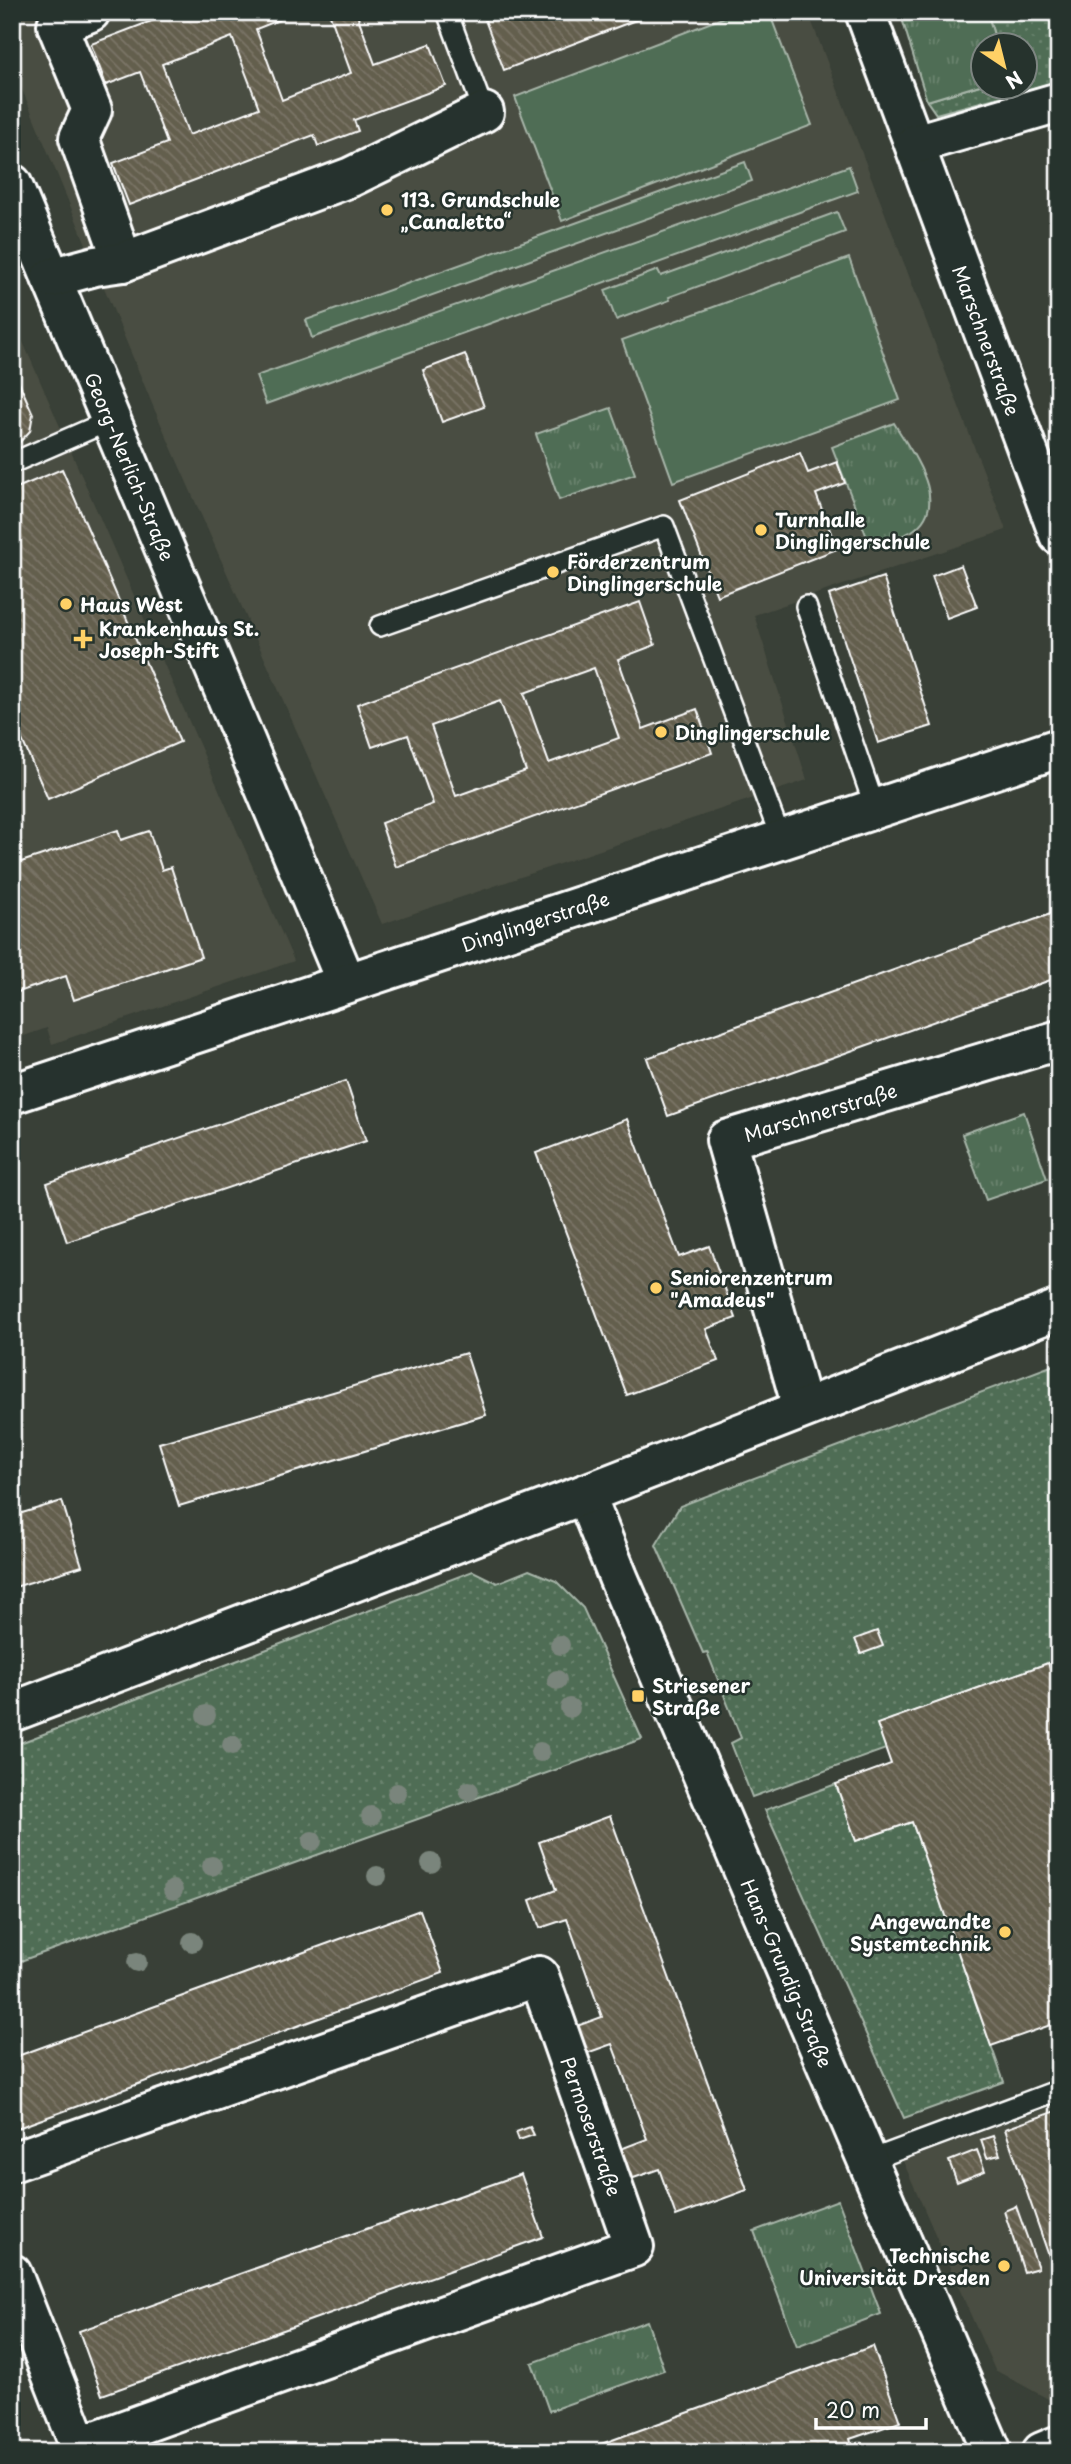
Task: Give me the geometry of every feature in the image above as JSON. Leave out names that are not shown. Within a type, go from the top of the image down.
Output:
[{"type":"street","points":[[90,12],[57,25],[92,110],[79,138],[123,262]]},
{"type":"street","name":"Marschnerstraße","points":[[865,12],[915,144],[1049,476],[1059,536]]},
{"type":"street","points":[[915,144],[1059,102]]},
{"type":"street","points":[[51,278],[95,266],[123,262],[351,177],[484,112]]},
{"type":"street","name":"Georg-Nerlich-Straße","points":[[12,184],[346,982]]},
{"type":"street","name":"Dinglingerstraße","points":[[12,1094],[1059,748]]},
{"type":"street","name":"Marschnerstraße","points":[[802,1407],[726,1140],[1059,1040]]},
{"type":"street","points":[[12,1712],[1059,1309]]},
{"type":"street","name":"Hans-Grundig-Straße","points":[[584,1494],[992,2452]]},
{"type":"street","name":"Permoserstraße","points":[[12,2162],[538,1976],[634,2247],[81,2449],[12,2274]]},
{"type":"street","points":[[1042,2452],[1059,2445]]},
{"type":"lane","points":[[447,12],[484,112]]},
{"type":"lane","points":[[12,463],[111,420]]},
{"type":"lane","points":[[380,626],[664,526],[781,839]]},
{"type":"lane","points":[[806,606],[875,808]]},
{"type":"lane","points":[[868,2161],[1059,2090]]},
{"type":"shaded area","name":"Förderzentrum Dinglingerschule","points":[[12,12],[808,12],[1006,530],[754,615],[807,780],[382,924],[153,406],[12,65]]},
{"type":"shaded area","name":"Krankenhaus St. Joseph-Stift","points":[[12,317],[294,961],[52,1044],[47,1028],[12,1040]]},
{"type":"shaded area","name":"Technische Universität Dresden","points":[[1059,2104],[1059,2399],[1052,2401],[995,2370],[903,2161]]},
{"type":"green space","points":[[738,12],[769,12],[812,125],[562,221],[515,97]]},
{"type":"green space","points":[[900,12],[987,12],[993,32],[970,32],[970,88],[927,101]]},
{"type":"green space","points":[[987,12],[1059,12],[1059,81],[1040,86],[1040,32],[993,32]]},
{"type":"green space","points":[[970,88],[970,102],[981,102],[936,114],[927,101]]},
{"type":"green space","points":[[745,162],[752,181],[312,338],[306,320]]},
{"type":"green space","points":[[849,166],[858,191],[266,404],[256,376]]},
{"type":"green space","points":[[837,212],[845,232],[669,297],[670,300],[616,320],[605,290],[658,270],[661,276]]},
{"type":"green space","points":[[849,258],[900,400],[673,482],[622,340]]},
{"type":"green space","points":[[611,408],[635,474],[559,500],[536,434]]},
{"type":"green space","points":[[894,423],[925,478],[929,507],[924,520],[912,531],[870,545],[832,447]]},
{"type":"green space","points":[[1024,1112],[1047,1179],[986,1200],[962,1134]]},
{"type":"green space","points":[[1059,1363],[1059,1659],[878,1724],[886,1749],[752,1797],[731,1743],[741,1738],[707,1652],[703,1653],[656,1545],[680,1506]]},
{"type":"green space","points":[[529,1570],[556,1581],[583,1608],[642,1739],[12,1964],[12,1746],[473,1571],[497,1583]]},
{"type":"green space","points":[[836,1784],[856,1841],[912,1822],[1004,2082],[904,2118],[765,1810]]},
{"type":"green space","points":[[838,2200],[881,2314],[797,2346],[754,2231]]},
{"type":"green space","points":[[647,2321],[664,2370],[549,2411],[532,2363]]},
{"type":"building","points":[[175,12],[299,12],[256,29],[282,100],[351,73],[329,12],[356,12],[375,64],[430,44],[446,86],[354,120],[358,131],[318,146],[314,135],[129,205],[113,163],[167,143],[140,72],[106,85],[91,44]],"holes":[[[232,37],[259,108],[189,135],[162,64]]]},
{"type":"building","points":[[482,12],[657,12],[504,70]]},
{"type":"building","points":[[465,354],[484,407],[442,422],[423,370]]},
{"type":"building","points":[[12,367],[33,414],[30,431],[19,443],[12,446]]},
{"type":"building","name":"Turnhalle Dinglingerschule","points":[[800,453],[808,473],[837,462],[845,483],[816,494],[837,549],[717,596],[680,500]]},
{"type":"building","name":"Haus West","points":[[62,469],[180,742],[48,799],[12,717],[12,490]]},
{"type":"building","points":[[961,565],[977,607],[947,618],[932,576]]},
{"type":"building","points":[[883,577],[932,726],[878,743],[829,595]]},
{"type":"building","name":"Dinglingerschule","points":[[640,602],[655,645],[618,659],[643,729],[697,709],[712,753],[396,867],[381,823],[433,804],[408,735],[372,747],[357,704]],"holes":[[[594,668],[619,738],[549,763],[524,693]],[[500,701],[526,771],[456,796],[431,726]]]},
{"type":"building","points":[[118,830],[121,840],[149,831],[162,870],[171,867],[201,957],[74,1000],[66,976],[12,994],[12,865]]},
{"type":"building","points":[[1059,911],[1059,977],[668,1116],[647,1058]]},
{"type":"building","points":[[346,1081],[366,1141],[67,1242],[47,1183]]},
{"type":"building","name":"Seniorenzentrum \"Amadeus\"","points":[[627,1119],[679,1257],[709,1246],[736,1318],[706,1329],[718,1361],[627,1395],[536,1153]]},
{"type":"building","points":[[466,1353],[486,1415],[179,1506],[159,1443]]},
{"type":"building","points":[[62,1501],[82,1566],[12,1588],[12,1516]]},
{"type":"building","points":[[877,1631],[883,1646],[861,1654],[855,1639]]},
{"type":"building","points":[[1059,1660],[1059,1682],[1052,1663]]},
{"type":"building","name":"Angewandte Systemtechnik","points":[[1048,1663],[1059,1693],[1059,2022],[991,2046],[912,1822],[856,1841],[836,1784],[891,1764],[877,1724]]},
{"type":"building","points":[[610,1816],[747,2190],[676,2216],[659,2169],[628,2180],[618,2150],[647,2139],[612,2044],[584,2054],[574,2027],[602,2017],[567,1919],[540,1928],[530,1900],[556,1890],[539,1842]]},
{"type":"building","points":[[420,1910],[443,1973],[12,2130],[12,2058]]},
{"type":"building","points":[[1059,2110],[1059,2285],[1005,2129]]},
{"type":"building","points":[[530,2127],[534,2135],[519,2140],[516,2132]]},
{"type":"building","points":[[993,2136],[1000,2155],[987,2158],[981,2140]]},
{"type":"building","points":[[977,2150],[985,2171],[957,2182],[949,2161]]},
{"type":"building","points":[[521,2174],[543,2237],[102,2395],[79,2331]]},
{"type":"building","points":[[1016,2206],[1038,2268],[1024,2272],[1004,2211]]},
{"type":"building","points":[[873,2346],[900,2422],[850,2439],[854,2452],[579,2452]]},
{"type":"place","name":"113. Grundschule „Canaletto“","points":[[387,210]]},
{"type":"place","name":"Turnhalle Dinglingerschule","points":[[761,530]]},
{"type":"place","name":"Förderzentrum Dinglingerschule","points":[[553,572]]},
{"type":"place","name":"Haus West","points":[[66,604]]},
{"type":"place","name":"Krankenhaus St. Joseph-Stift","points":[[83,639]]},
{"type":"place","name":"Dinglingerschule","points":[[661,732]]},
{"type":"place","name":"Seniorenzentrum \"Amadeus\"","points":[[656,1288]]},
{"type":"place","name":"Striesener Straße","points":[[638,1696]]},
{"type":"place","name":"Angewandte Systemtechnik","points":[[1005,1932]]},
{"type":"place","name":"Technische Universität Dresden","points":[[1004,2266]]}]
